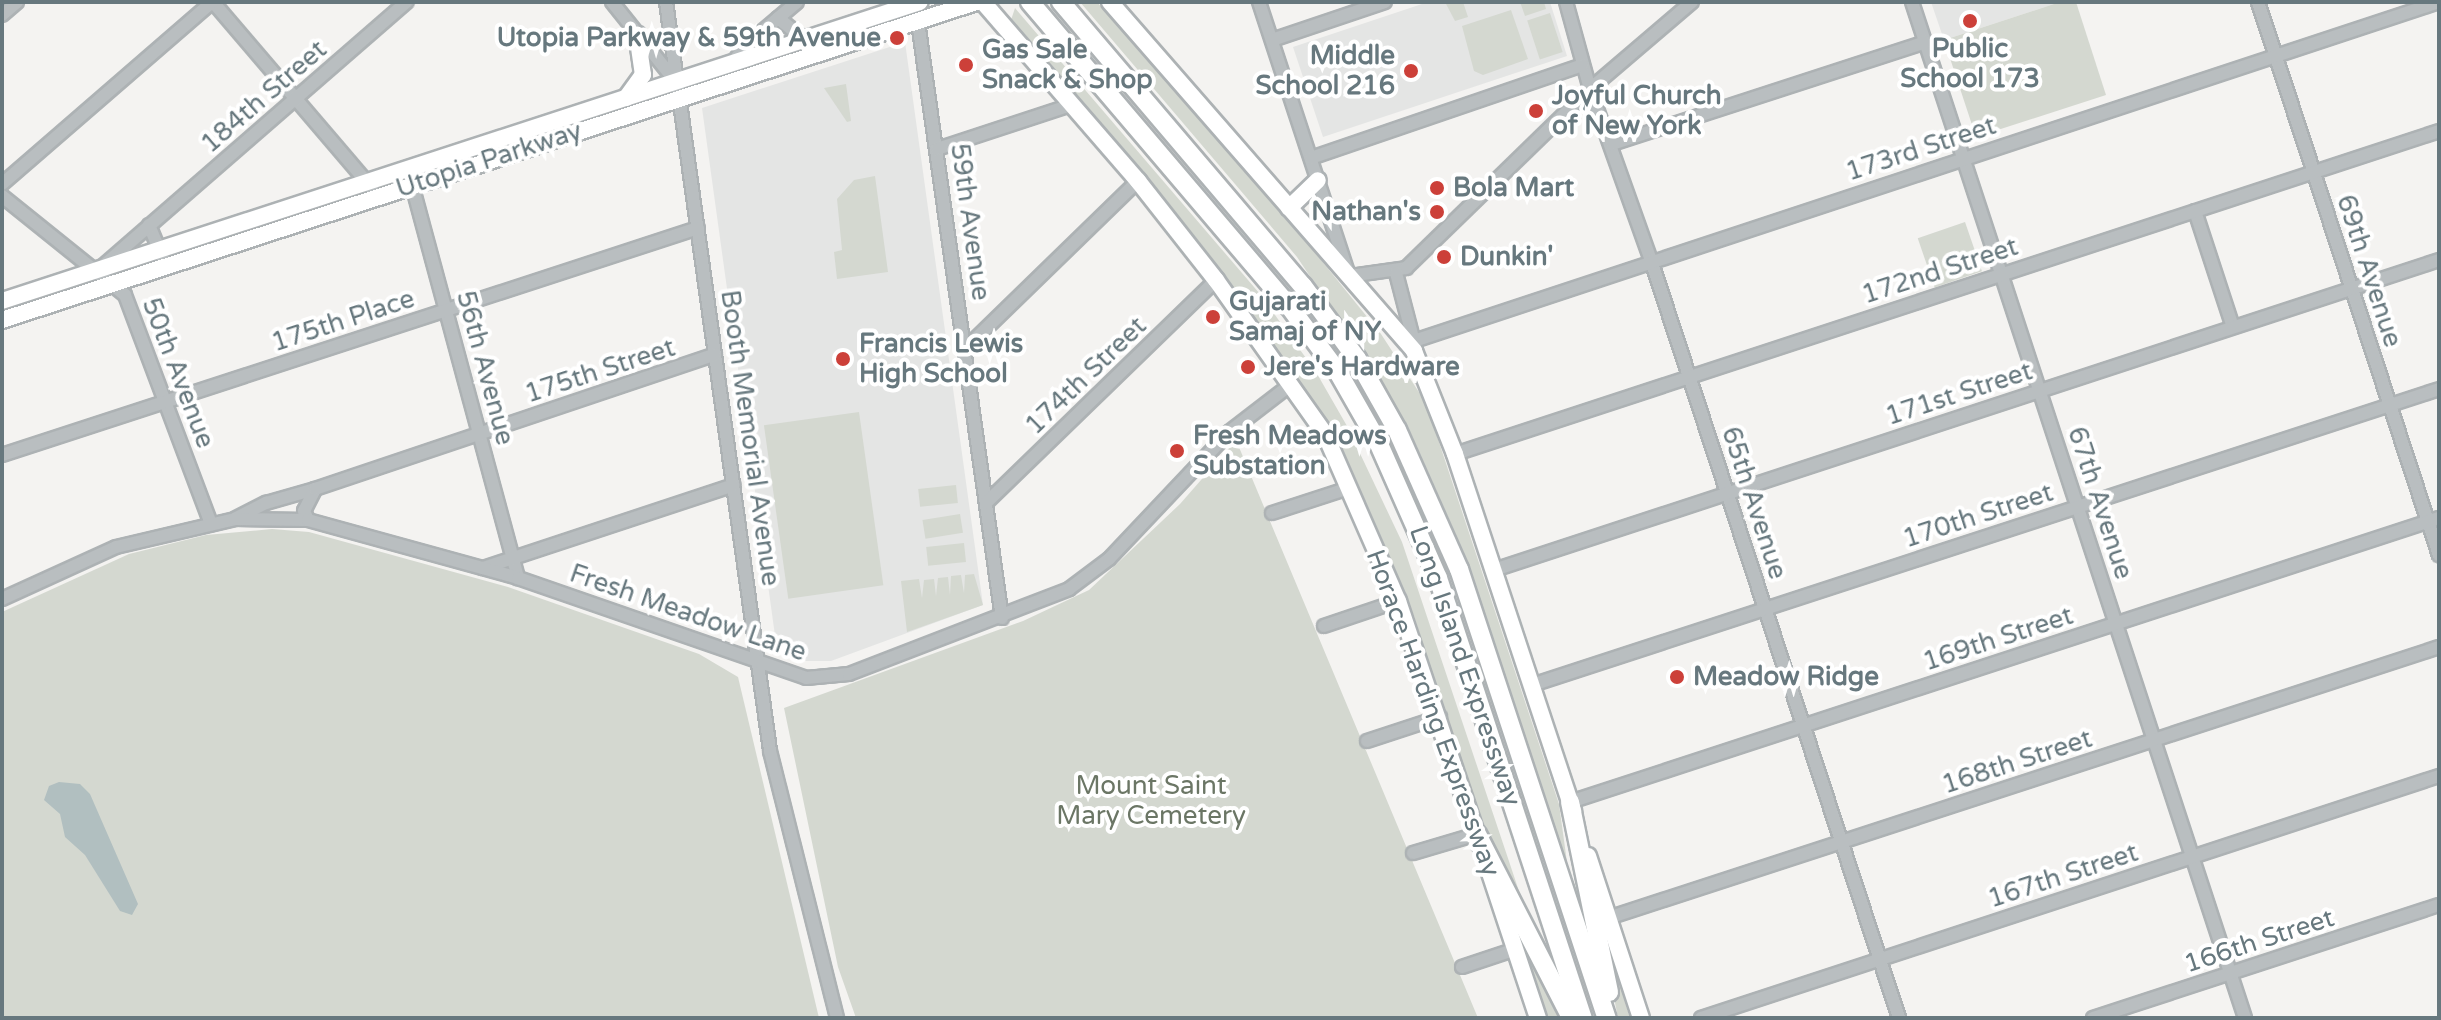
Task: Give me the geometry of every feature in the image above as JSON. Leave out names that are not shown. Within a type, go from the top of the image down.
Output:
[{"type":"highway","name":"Long Island Expressway","points":[[1030,2],[1289,306],[1338,372],[1378,442],[1438,578],[1583,1018]]},
{"type":"highway","name":"Long Island Expressway","points":[[1061,2],[1303,286],[1357,359],[1397,430],[1459,569],[1607,1018]]},
{"type":"highway","points":[[1570,802],[1614,1018]]},
{"type":"highway","points":[[1477,834],[1571,1018]]},
{"type":"main road","name":"Utopia Parkway","points":[[2,301],[95,272],[163,258],[374,190],[624,100],[678,91],[733,63],[920,2]]},
{"type":"main road","name":"Utopia Parkway","points":[[411,177],[678,91],[918,22],[976,2]]},
{"type":"main road","name":"Horace Harding Expressway","points":[[983,2],[1138,181],[1216,280],[1325,434],[1398,601],[1440,717],[1538,1018]]},
{"type":"main road","points":[[1110,2],[1349,276],[1415,345],[1494,570],[1641,1018]]},
{"type":"main road","points":[[624,100],[643,75],[637,34]]},
{"type":"main road","points":[[1289,208],[1318,180]]},
{"type":"main road","name":"Utopia Parkway","points":[[2,320],[110,284],[163,258]]},
{"type":"street","points":[[2,15],[17,2]]},
{"type":"street","points":[[2,184],[213,2],[374,190]]},
{"type":"street","name":"184th Street","points":[[95,272],[407,2]]},
{"type":"street","points":[[612,2],[678,91]]},
{"type":"street","name":"Booth Memorial Avenue","points":[[666,2],[770,751],[837,1018]]},
{"type":"street","points":[[733,63],[797,2]]},
{"type":"street","points":[[1259,2],[1349,276],[1396,273],[1590,89],[1692,2]]},
{"type":"street","points":[[1272,40],[1385,2]]},
{"type":"street","name":"65th Avenue","points":[[1566,2],[1590,89],[1651,260],[1899,1018]]},
{"type":"street","name":"67th Avenue","points":[[1912,2],[2245,1018]]},
{"type":"street","name":"69th Avenue","points":[[2258,2],[2390,405],[2434,520],[2439,555]]},
{"type":"street","name":"173rd Street","points":[[1415,345],[1651,260],[2439,2]]},
{"type":"street","points":[[778,18],[805,40]]},
{"type":"street","name":"59th Avenue","points":[[918,22],[1002,618]]},
{"type":"street","points":[[1612,144],[1925,42]]},
{"type":"street","points":[[1311,158],[1583,65]]},
{"type":"street","points":[[937,149],[1071,105]]},
{"type":"street","name":"172nd Street","points":[[1455,454],[2439,131]]},
{"type":"street","name":"56th Avenue","points":[[411,177],[518,578]]},
{"type":"street","points":[[965,349],[1138,181]]},
{"type":"street","name":"50th Avenue","points":[[2,196],[125,295],[211,524]]},
{"type":"street","points":[[2195,211],[2233,327]]},
{"type":"street","points":[[149,225],[163,258]]},
{"type":"street","name":"175th Place","points":[[2,455],[698,228]]},
{"type":"street","name":"171st Street","points":[[1494,570],[2439,260]]},
{"type":"street","points":[[1396,273],[1415,345]]},
{"type":"street","name":"174th Street","points":[[986,503],[1216,280]]},
{"type":"street","name":"175th Street","points":[[235,519],[266,503],[715,354]]},
{"type":"street","name":"Fresh Meadow Lane","points":[[2,599],[116,547],[235,519],[308,520],[518,578],[806,678],[849,674],[1002,618],[1069,589],[1109,559],[1229,432],[1289,386]]},
{"type":"street","name":"170th Street","points":[[1532,685],[2439,389]]},
{"type":"street","points":[[482,568],[734,485]]},
{"type":"street","points":[[1272,513],[1349,488]]},
{"type":"street","points":[[308,520],[304,511],[315,489]]},
{"type":"street","name":"169th Street","points":[[1570,802],[2434,520]]},
{"type":"street","points":[[1324,626],[1398,601]]},
{"type":"street","name":"168th Street","points":[[1608,918],[2439,647]]},
{"type":"street","points":[[1367,741],[1440,717]]},
{"type":"street","name":"167th Street","points":[[1701,1018],[2439,776]]},
{"type":"street","points":[[1413,853],[1477,834]]},
{"type":"street","name":"166th Street","points":[[2093,1018],[2439,905]]},
{"type":"street","points":[[1462,967],[1516,949]]},
{"type":"shaded area","name":"Middle School 216","points":[[1428,2],[1550,2],[1567,56],[1323,137],[1293,47]]},
{"type":"shaded area","name":"Public School 173","points":[[1931,2],[2060,2],[1944,40]]},
{"type":"shaded area","name":"Francis Lewis High School","points":[[905,42],[983,605],[831,661],[804,661],[777,650],[702,108]]},
{"type":"shaded area","points":[[59,782],[80,784],[90,794],[138,904],[132,915],[120,911],[85,855],[65,837],[60,814],[44,800],[49,786]]},
{"type":"green space","points":[[1080,2],[1097,2],[1287,218],[1381,334],[1426,403],[1559,804],[1570,884],[1449,519],[1378,378],[1297,257]]},
{"type":"green space","points":[[1445,2],[1463,2],[1468,17],[1455,21]]},
{"type":"green space","points":[[1520,2],[1544,2],[1546,9],[1525,16]]},
{"type":"green space","points":[[2060,2],[2076,2],[2106,95],[1976,137],[1944,40]]},
{"type":"green space","points":[[1015,8],[1260,294],[1316,372],[1347,426],[1402,542],[1526,912],[1481,823],[1414,616],[1338,441],[1187,227],[1010,23]]},
{"type":"green space","points":[[1511,10],[1528,59],[1483,75],[1474,71],[1462,26]]},
{"type":"green space","points":[[1550,13],[1563,52],[1540,59],[1527,20]]},
{"type":"green space","points":[[846,84],[851,121],[847,122],[824,88]]},
{"type":"green space","points":[[875,176],[888,272],[837,279],[834,252],[842,250],[837,199],[854,180]]},
{"type":"green space","points":[[1965,222],[1982,271],[1935,287],[1918,238]]},
{"type":"green space","points":[[859,412],[883,585],[788,599],[764,425]]},
{"type":"green space","name":"Mount Saint Mary Cemetery","points":[[1236,440],[1478,1018],[856,1018],[838,967],[784,708],[1023,621],[1089,590],[1180,504]]},
{"type":"green space","points":[[956,485],[958,503],[920,507],[918,489]]},
{"type":"green space","points":[[960,514],[963,533],[925,539],[922,520]]},
{"type":"green space","points":[[272,529],[309,532],[508,587],[699,654],[738,677],[819,1018],[2,1018],[2,612],[129,554],[206,535]]},
{"type":"green space","points":[[964,543],[966,562],[928,566],[926,547]]},
{"type":"green space","points":[[974,574],[983,605],[907,632],[901,581],[919,579],[922,598],[924,580],[934,579],[936,596],[938,578],[948,577],[950,595],[951,576],[961,575],[964,593],[965,575]]},
{"type":"green space","points":[[1513,919],[1542,969],[1559,1018],[1545,1018]]},
{"type":"green space","points":[[1612,959],[1630,1018],[1618,1018],[1607,962]]},
{"type":"place","name":"Public School 173","points":[[1970,21]]},
{"type":"place","name":"Utopia Parkway & 59th Avenue","points":[[897,38]]},
{"type":"place","name":"Gas Sale Snack & Shop","points":[[966,65]]},
{"type":"place","name":"Middle School 216","points":[[1411,71]]},
{"type":"place","name":"Joyful Church of New York","points":[[1536,111]]},
{"type":"place","name":"Bola Mart","points":[[1437,188]]},
{"type":"place","name":"Nathan's","points":[[1437,212]]},
{"type":"place","name":"Dunkin'","points":[[1444,257]]},
{"type":"place","name":"Gujarati Samaj of NY","points":[[1213,317]]},
{"type":"place","name":"Francis Lewis High School","points":[[843,359]]},
{"type":"place","name":"Jere's Hardware","points":[[1248,367]]},
{"type":"place","name":"Fresh Meadows Substation","points":[[1177,451]]},
{"type":"place","name":"Meadow Ridge","points":[[1677,677]]}]
